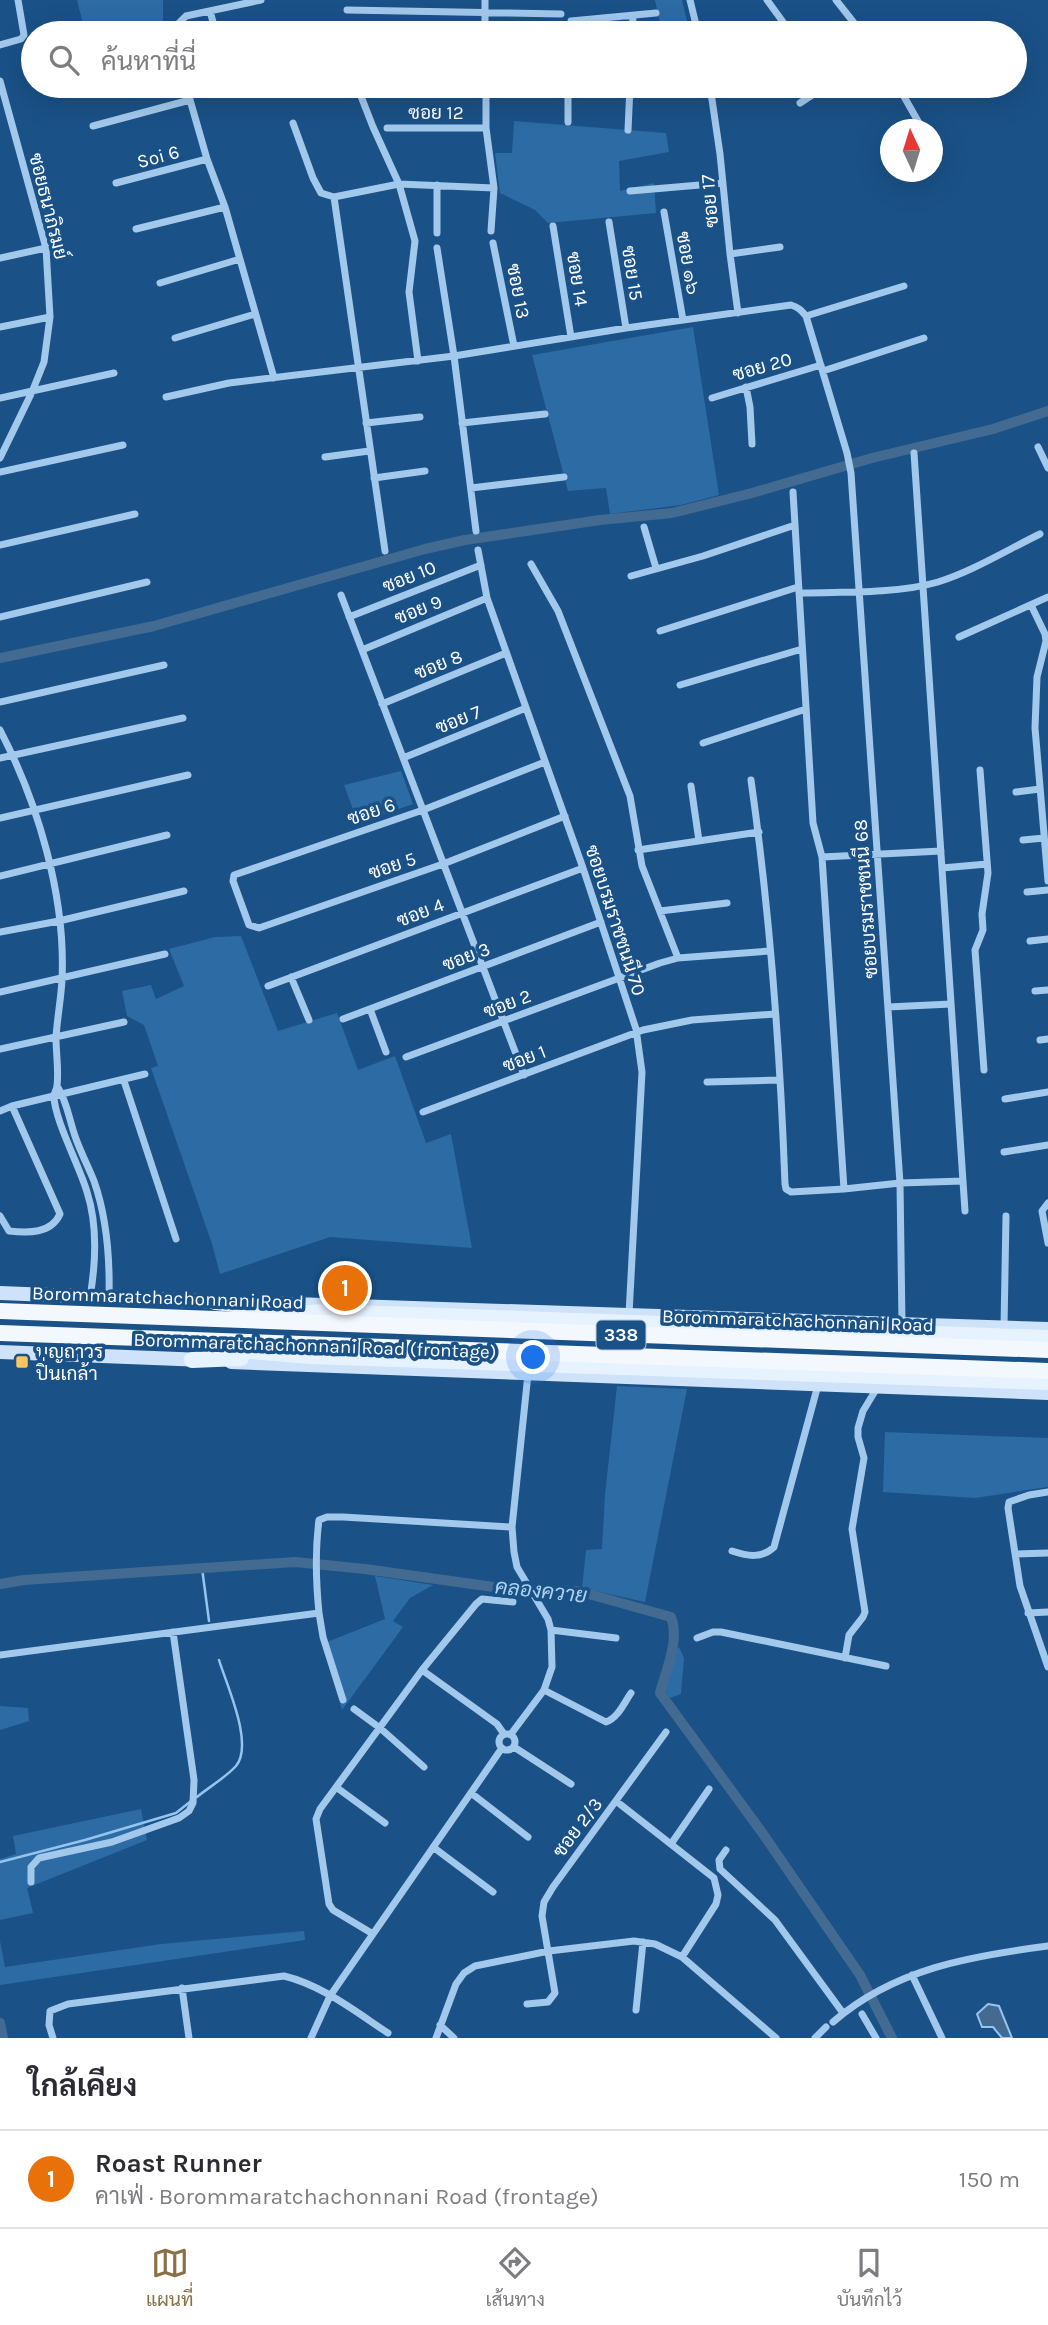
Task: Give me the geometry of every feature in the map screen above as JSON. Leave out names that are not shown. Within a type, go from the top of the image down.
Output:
[{"type":"highway","name":"Borommaratchachonnani Road","points":[[0,1311],[1048,1350]]},
{"type":"highway","name":"338","points":[[0,1333],[1048,1371]]},
{"type":"main road","name":"Borommaratchachonnani Road (frontage)","points":[[0,1293],[1048,1329]]},
{"type":"main road","points":[[215,1302],[246,1307],[328,1312]]},
{"type":"main road","name":"338","points":[[194,1319],[328,1312],[1048,1338]]},
{"type":"main road","name":"338","points":[[188,1341],[228,1349],[310,1356],[1048,1382]]},
{"type":"main road","name":"Borommaratchachonnani Road (frontage)","points":[[0,1352],[1048,1393]]},
{"type":"main road","points":[[192,1360],[310,1356]]},
{"type":"street","points":[[18,0],[22,21]]},
{"type":"street","points":[[181,21],[186,16],[261,0]]},
{"type":"street","points":[[485,0],[485,21]]},
{"type":"street","points":[[690,0],[695,21]]},
{"type":"street","points":[[767,0],[782,21]]},
{"type":"street","points":[[836,0],[853,21]]},
{"type":"street","points":[[347,10],[561,14]]},
{"type":"street","points":[[210,11],[213,21]]},
{"type":"street","points":[[571,21],[656,13]]},
{"type":"street","points":[[633,17],[633,21]]},
{"type":"street","name":"ซอยธนาภิรมย์","points":[[0,81],[46,248],[50,317],[44,362],[0,458]]},
{"type":"street","points":[[362,98],[399,184],[415,241],[410,292],[418,361]]},
{"type":"street","points":[[486,98],[486,128],[494,188],[491,231]]},
{"type":"street","points":[[568,98],[568,122]]},
{"type":"street","points":[[628,130],[629,98]]},
{"type":"street","name":"ซอย 17","points":[[712,98],[738,313]]},
{"type":"street","points":[[800,103],[808,98]]},
{"type":"street","points":[[905,98],[917,119]]},
{"type":"street","points":[[93,126],[190,100],[207,159],[225,207],[274,378]]},
{"type":"street","points":[[293,123],[321,193],[334,197],[399,184],[494,188]]},
{"type":"street","name":"ซอย 12","points":[[387,128],[486,128]]},
{"type":"street","name":"Soi 6","points":[[116,183],[207,159]]},
{"type":"street","points":[[630,191],[723,183]]},
{"type":"street","points":[[437,185],[437,233]]},
{"type":"street","points":[[334,197],[385,551]]},
{"type":"street","points":[[136,229],[225,207]]},
{"type":"street","name":"ซอย ๑๖","points":[[664,212],[683,320]]},
{"type":"street","name":"ซอย 15","points":[[609,222],[626,328]]},
{"type":"street","name":"ซอย 14","points":[[553,226],[571,337]]},
{"type":"street","name":"ซอย 13","points":[[493,243],[514,346]]},
{"type":"street","points":[[730,254],[780,247]]},
{"type":"street","points":[[0,258],[46,248]]},
{"type":"street","points":[[437,248],[476,531]]},
{"type":"street","points":[[160,283],[240,259]]},
{"type":"street","points":[[166,397],[229,383],[418,361],[791,305],[797,306],[806,316],[904,286]]},
{"type":"street","points":[[176,338],[255,314]]},
{"type":"street","name":"ซอยบรมราชชนนี 68","points":[[806,316],[851,473],[900,1183],[902,1323]]},
{"type":"street","points":[[0,327],[50,317]]},
{"type":"street","name":"ซอย 20","points":[[712,398],[924,338]]},
{"type":"street","points":[[0,398],[114,373]]},
{"type":"street","points":[[746,387],[752,444]]},
{"type":"street","points":[[462,423],[545,414]]},
{"type":"street","points":[[366,423],[420,417]]},
{"type":"street","points":[[0,472],[123,445]]},
{"type":"street","points":[[1038,447],[1048,468]]},
{"type":"street","points":[[325,457],[369,450]]},
{"type":"street","points":[[914,453],[965,1211]]},
{"type":"street","points":[[374,478],[425,471]]},
{"type":"street","points":[[471,488],[564,477]]},
{"type":"street","points":[[793,492],[813,823],[822,857],[845,1189]]},
{"type":"street","points":[[0,545],[135,514]]},
{"type":"street","points":[[631,576],[703,556],[795,525]]},
{"type":"street","points":[[644,527],[656,568]]},
{"type":"street","points":[[660,631],[798,590],[859,592],[924,585],[952,576],[1040,534]]},
{"type":"street","name":"ซอยบรมราชชนนี 70","points":[[478,550],[487,598],[583,868],[636,1033],[642,1072],[629,1314]]},
{"type":"street","points":[[531,564],[558,611],[630,796],[638,850],[678,958]]},
{"type":"street","name":"ซอย 10","points":[[349,617],[481,565]]},
{"type":"street","points":[[0,617],[147,582]]},
{"type":"street","points":[[341,595],[524,1075]]},
{"type":"street","points":[[959,637],[1048,597]]},
{"type":"street","name":"ซอย 9","points":[[362,650],[487,598]]},
{"type":"street","points":[[1031,604],[1046,641],[1045,654],[1037,677],[1035,728],[1048,881]]},
{"type":"street","points":[[680,685],[802,649]]},
{"type":"street","name":"ซอย 8","points":[[382,704],[506,653]]},
{"type":"street","points":[[0,702],[164,665]]},
{"type":"street","name":"ซอย 7","points":[[403,758],[526,708]]},
{"type":"street","points":[[703,743],[806,709]]},
{"type":"street","points":[[0,758],[183,718]]},
{"type":"street","points":[[0,730],[35,810],[50,865],[59,921],[62,978],[57,1037],[57,1086],[68,1143],[88,1192],[95,1237],[95,1265],[90,1297]]},
{"type":"street","name":"ซอย 6","points":[[241,903],[233,881],[234,875],[423,810],[545,762]]},
{"type":"street","points":[[980,770],[987,864],[983,930],[975,950],[984,1070]]},
{"type":"street","points":[[0,818],[188,775]]},
{"type":"street","points":[[751,780],[759,832],[770,951],[786,1189],[791,1192],[963,1181]]},
{"type":"street","points":[[691,786],[699,841]]},
{"type":"street","points":[[1016,792],[1040,789]]},
{"type":"street","name":"ซอย 5","points":[[241,903],[250,925],[259,928],[443,864],[565,816]]},
{"type":"street","points":[[638,850],[759,832]]},
{"type":"street","points":[[0,876],[167,835]]},
{"type":"street","points":[[1023,840],[1044,838]]},
{"type":"street","points":[[822,857],[941,851]]},
{"type":"street","points":[[942,868],[987,864]]},
{"type":"street","name":"ซอย 4","points":[[268,986],[583,868]]},
{"type":"street","points":[[1027,892],[1048,890]]},
{"type":"street","points":[[0,932],[184,891]]},
{"type":"street","points":[[660,911],[727,903]]},
{"type":"street","name":"ซอย 3","points":[[343,1019],[601,922]]},
{"type":"street","points":[[1030,941],[1048,939]]},
{"type":"street","name":"ซอย 2","points":[[406,1057],[619,977],[678,958],[770,951]]},
{"type":"street","points":[[0,992],[165,954]]},
{"type":"street","points":[[292,977],[309,1020]]},
{"type":"street","points":[[1035,991],[1048,990]]},
{"type":"street","points":[[888,1007],[951,1004]]},
{"type":"street","points":[[370,1009],[386,1052]]},
{"type":"street","name":"ซอย 1","points":[[423,1112],[636,1033],[692,1020],[775,1014]]},
{"type":"street","points":[[0,1049],[124,1022]]},
{"type":"street","points":[[0,1111],[145,1074]]},
{"type":"street","points":[[707,1082],[779,1080]]},
{"type":"street","points":[[124,1081],[176,1239]]},
{"type":"street","points":[[1006,1099],[1048,1092]]},
{"type":"street","points":[[59,1095],[99,1199],[107,1238],[109,1298]]},
{"type":"street","points":[[0,1216],[9,1231],[37,1231],[49,1227],[60,1214],[12,1106]]},
{"type":"street","points":[[1004,1152],[1048,1146]]},
{"type":"street","points":[[1048,1203],[1042,1211],[1048,1243]]},
{"type":"street","points":[[1004,1327],[1006,1216]]},
{"type":"street","points":[[95,1265],[109,1265]]},
{"type":"street","points":[[422,1671],[497,1724],[507,1734],[516,1740],[514,1747],[507,1751],[502,1748],[499,1740],[507,1734],[544,1690],[552,1667],[551,1630],[543,1610],[517,1567],[512,1527],[528,1373]]},
{"type":"street","points":[[733,1551],[747,1556],[758,1555],[768,1553],[774,1547],[818,1385]]},
{"type":"street","points":[[845,1658],[849,1635],[864,1612],[852,1530],[864,1458],[858,1437],[860,1419],[877,1387]]},
{"type":"street","points":[[1048,1492],[1009,1502],[1008,1508],[1020,1586],[1048,1667]]},
{"type":"street","points":[[343,1700],[323,1637],[319,1613],[319,1520],[327,1517],[512,1527]]},
{"type":"street","points":[[1016,1555],[1048,1553]]},
{"type":"street","points":[[373,1934],[333,1910],[327,1898],[316,1819],[422,1671],[482,1599],[513,1602]]},
{"type":"street","points":[[1028,1613],[1048,1612]]},
{"type":"street","points":[[0,1655],[319,1613]]},
{"type":"street","points":[[551,1630],[616,1638]]},
{"type":"street","points":[[31,1882],[31,1867],[40,1858],[112,1842],[179,1818],[189,1811],[194,1799],[194,1780],[173,1632]]},
{"type":"street","points":[[697,1637],[721,1632],[886,1666]]},
{"type":"street","points":[[544,1690],[606,1722],[612,1720],[631,1693]]},
{"type":"street","points":[[354,1709],[424,1767]]},
{"type":"street","name":"ซอย 2/3","points":[[527,2004],[548,2001],[555,1993],[542,1916],[544,1902],[666,1732]]},
{"type":"street","points":[[514,1747],[571,1784]]},
{"type":"street","points":[[311,2038],[330,1996],[502,1748]]},
{"type":"street","points":[[337,1787],[385,1823]]},
{"type":"street","points":[[671,1844],[709,1789]]},
{"type":"street","points":[[471,1794],[528,1837]]},
{"type":"street","points":[[617,1801],[714,1878],[718,1895],[716,1904],[682,1957]]},
{"type":"street","points":[[433,1847],[493,1892]]},
{"type":"street","points":[[726,1850],[719,1860],[720,1869],[775,1920],[843,2013]]},
{"type":"street","points":[[636,2010],[643,1942]]},
{"type":"street","points":[[436,2038],[456,1984],[464,1973],[475,1966],[590,1945],[643,1942],[665,1948],[682,1957],[776,2038]]},
{"type":"street","points":[[815,2038],[868,1995],[912,1975],[974,1957],[1048,1946]]},
{"type":"street","points":[[912,1975],[942,2038]]},
{"type":"street","points":[[52,2038],[50,2011],[56,2007],[284,1976],[298,1979],[330,1996],[388,2033]]},
{"type":"street","points":[[182,1988],[189,2038]]},
{"type":"street","points":[[862,2014],[876,2038]]},
{"type":"street","points":[[440,2025],[454,2038]]},
{"type":"shaded area","points":[[77,0],[163,0],[163,21],[82,21]]},
{"type":"shaded area","points":[[655,0],[682,0],[687,21],[659,21]]},
{"type":"shaded area","points":[[514,121],[666,133],[669,152],[619,161],[620,191],[654,183],[656,213],[548,223],[535,210],[500,193],[495,153],[512,153]]},
{"type":"shaded area","points":[[693,327],[719,495],[681,505],[610,514],[606,488],[568,491],[532,355]]},
{"type":"shaded area","points":[[401,771],[413,804],[358,823],[344,785]]},
{"type":"shaded area","points":[[241,936],[278,1031],[337,1013],[358,1070],[395,1056],[426,1143],[451,1134],[472,1248],[330,1237],[220,1274],[151,1068],[158,1066],[144,1025],[127,1016],[122,991],[151,985],[156,999],[184,986],[169,949],[215,937]]},
{"type":"shaded area","points":[[617,1386],[687,1389],[645,1602],[582,1588],[586,1550],[602,1549]]},
{"type":"shaded area","points":[[885,1432],[1048,1438],[1048,1487],[975,1498],[883,1492]]},
{"type":"shaded area","points":[[375,1576],[433,1585],[410,1598],[393,1621],[403,1627],[342,1710],[322,1644],[385,1619]]},
{"type":"shaded area","points":[[679,1647],[684,1658],[681,1694],[670,1698],[665,1691],[672,1655]]},
{"type":"shaded area","points":[[0,1706],[28,1708],[29,1721],[0,1730]]},
{"type":"shaded area","points":[[141,1809],[147,1840],[27,1888],[33,1913],[0,1920],[0,1859],[16,1854],[13,1836]]},
{"type":"shaded area","points":[[304,1931],[305,1940],[0,1985],[0,1941],[5,1967],[161,1944]]},
{"type":"shaded area","points":[[988,2004],[999,2006],[1012,2038],[1002,2038],[993,2027],[982,2027],[977,2014]]},
{"type":"waterway","points":[[0,658],[154,626],[465,540],[600,520],[672,513],[872,458],[993,429],[1048,411]]},
{"type":"waterway","name":"คลองควาย","points":[[0,1584],[24,1580],[295,1562],[508,1589],[578,1591],[671,1617],[673,1645],[660,1693],[761,1831],[860,1975],[892,2038]]},
{"type":"waterway","points":[[202,1568],[209,1621]]},
{"type":"waterway","points":[[197,1797],[232,1770],[241,1756],[241,1730],[219,1660]]},
{"type":"waterway","points":[[0,1862],[176,1813],[191,1801]]},
{"type":"waterway","points":[[0,2023],[3,2038]]},
{"type":"place","name":"Roast Runner","points":[[345,1288]]},
{"type":"place","name":"บุญถาวร ปิ่นเกล้า","points":[[22,1362]]}]
